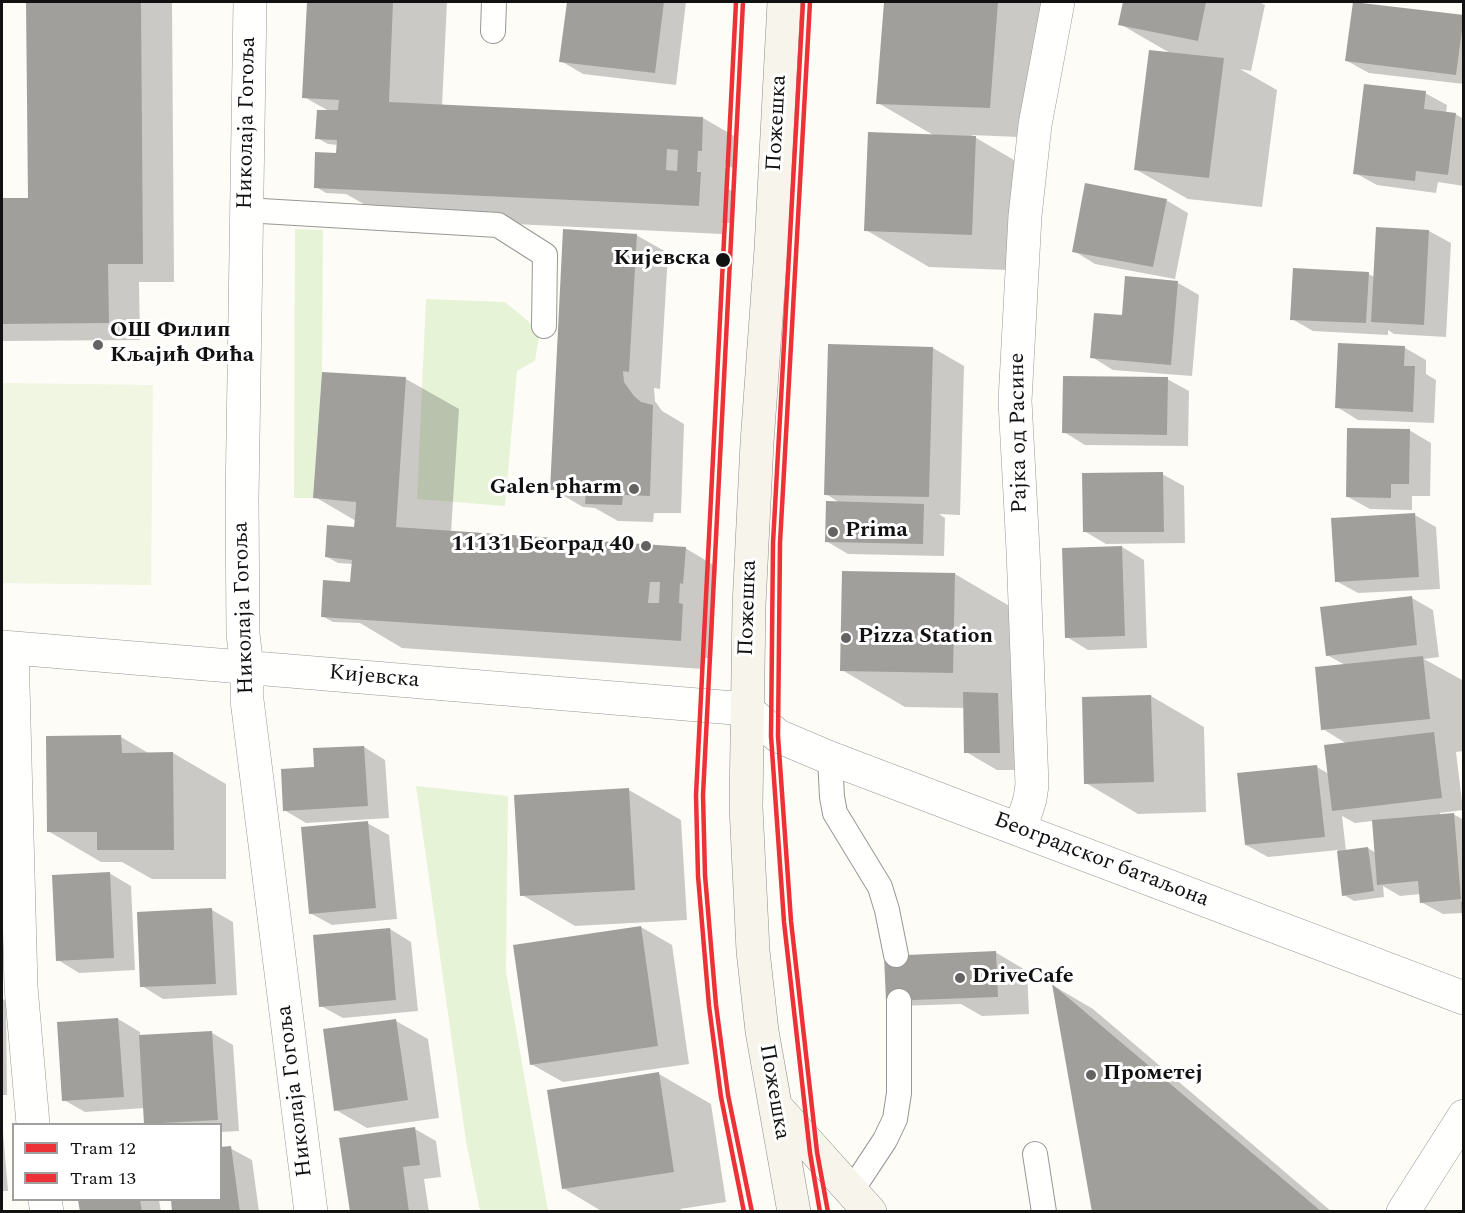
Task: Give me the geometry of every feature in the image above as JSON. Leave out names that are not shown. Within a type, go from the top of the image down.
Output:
[{"type":"main road","name":"Пожешка","points":[[784,2],[771,249],[757,443],[746,710],[746,845],[753,951],[762,1031],[794,1212]]},
{"type":"main road","points":[[777,1108],[861,1201]]},
{"type":"street","name":"Николаја Гогоља","points":[[250,2],[245,210],[243,634],[247,668],[247,700],[311,1212]]},
{"type":"street","name":"Рајка од Расине","points":[[1020,830],[1032,785],[1015,401],[1025,216],[1035,125],[1058,2]]},
{"type":"street","name":"Кијевска","points":[[7,648],[746,710]]},
{"type":"street","points":[[7,648],[21,987],[33,1123]]},
{"type":"street","name":"Београдског батаљона","points":[[746,710],[778,736],[830,758],[1464,998]]},
{"type":"street","points":[[1403,1212],[1464,1116]]},
{"type":"lane","points":[[493,31],[494,2]]},
{"type":"lane","points":[[245,210],[498,225],[545,255],[544,326]]},
{"type":"lane","points":[[830,758],[835,813],[880,887],[896,955]]},
{"type":"lane","points":[[861,1201],[895,1119],[899,1093],[899,1001]]},
{"type":"lane","points":[[1035,1154],[1044,1212]]},
{"type":"green space","points":[[295,229],[323,230],[322,372],[313,498],[294,498]]},
{"type":"green space","points":[[426,299],[505,302],[540,331],[535,361],[517,371],[505,506],[417,499]]},
{"type":"green space","points":[[2,383],[153,385],[151,585],[2,583]]},
{"type":"green space","points":[[416,786],[508,796],[506,972],[548,1211],[480,1211],[466,1141]]},
{"type":"building","points":[[26,2],[141,2],[143,264],[108,264],[109,323],[2,324],[2,198],[28,198]]},
{"type":"building","points":[[307,2],[393,2],[389,102],[703,117],[702,151],[698,151],[697,172],[701,172],[699,206],[314,188],[315,152],[336,153],[337,140],[315,139],[317,110],[338,110],[339,100],[302,98]],"holes":[[[667,149],[678,150],[677,171],[666,170]]]},
{"type":"building","points":[[567,2],[664,2],[655,73],[559,62]]},
{"type":"building","points":[[884,2],[998,2],[990,108],[876,104]]},
{"type":"building","points":[[1123,2],[1206,2],[1198,41],[1118,25]]},
{"type":"building","points":[[1353,2],[1464,15],[1456,75],[1345,61]]},
{"type":"building","points":[[1149,50],[1224,58],[1209,178],[1134,170]]},
{"type":"building","points":[[1364,84],[1426,91],[1424,109],[1456,113],[1448,175],[1416,171],[1415,181],[1353,174]]},
{"type":"building","points":[[868,132],[976,136],[972,235],[864,231]]},
{"type":"building","points":[[1085,183],[1167,199],[1153,267],[1072,252]]},
{"type":"building","points":[[1376,227],[1429,230],[1424,325],[1371,322]]},
{"type":"building","points":[[563,229],[637,234],[629,372],[623,371],[624,382],[634,396],[641,402],[653,405],[650,496],[623,495],[622,505],[585,504],[586,491],[550,490]]},
{"type":"building","points":[[1293,268],[1369,272],[1366,323],[1290,320]]},
{"type":"building","points":[[1125,276],[1178,281],[1171,365],[1090,358],[1094,313],[1122,315]]},
{"type":"building","points":[[1338,343],[1405,346],[1404,366],[1415,366],[1413,412],[1335,408]]},
{"type":"building","points":[[828,344],[933,347],[929,497],[824,495]]},
{"type":"building","points":[[322,372],[406,377],[396,527],[686,547],[683,584],[680,583],[679,603],[683,604],[681,641],[321,617],[323,580],[350,582],[352,560],[325,557],[327,525],[354,527],[356,502],[313,498]],"holes":[[[650,582],[660,582],[659,603],[648,603]]]},
{"type":"building","points":[[1063,376],[1168,377],[1167,435],[1062,433]]},
{"type":"building","points":[[1347,428],[1410,429],[1409,484],[1391,484],[1391,498],[1346,497]]},
{"type":"building","points":[[1163,472],[1164,532],[1083,532],[1082,473]]},
{"type":"building","points":[[826,501],[924,504],[923,544],[825,542]]},
{"type":"building","points":[[1415,513],[1419,577],[1335,582],[1331,518]]},
{"type":"building","points":[[1122,546],[1125,636],[1065,638],[1062,548]]},
{"type":"building","points":[[842,571],[955,573],[953,673],[840,671]]},
{"type":"building","points":[[1412,596],[1417,645],[1326,656],[1320,607]]},
{"type":"building","points":[[1423,656],[1430,719],[1321,730],[1315,667]]},
{"type":"building","points":[[963,692],[998,693],[1000,753],[964,753]]},
{"type":"building","points":[[1151,695],[1154,782],[1084,784],[1082,697]]},
{"type":"building","points":[[1434,732],[1442,798],[1332,811],[1324,745]]},
{"type":"building","points":[[121,735],[122,753],[173,752],[174,850],[97,850],[97,832],[47,832],[46,736]]},
{"type":"building","points":[[364,746],[368,806],[283,811],[281,769],[314,767],[313,748]]},
{"type":"building","points":[[1317,765],[1325,837],[1245,845],[1237,773]]},
{"type":"building","points":[[629,788],[635,890],[520,896],[514,795]]},
{"type":"building","points":[[1454,813],[1461,899],[1420,903],[1418,881],[1377,885],[1372,820]]},
{"type":"building","points":[[368,821],[376,908],[309,914],[301,827]]},
{"type":"building","points":[[1368,847],[1374,891],[1342,896],[1337,851]]},
{"type":"building","points":[[110,872],[114,958],[56,961],[52,875]]},
{"type":"building","points":[[1461,902],[1464,902],[1464,917],[1462,917]]},
{"type":"building","points":[[212,908],[216,984],[140,987],[137,912]]},
{"type":"building","points":[[641,926],[658,1046],[530,1065],[513,945]]},
{"type":"building","points":[[390,928],[396,1000],[319,1007],[313,935]]},
{"type":"building","points":[[996,951],[998,997],[886,1001],[884,956]]},
{"type":"building","points":[[1052,984],[1322,1212],[1092,1212]]},
{"type":"building","points":[[118,1018],[124,1097],[62,1101],[57,1022]]},
{"type":"building","points":[[396,1019],[408,1100],[334,1111],[323,1029]]},
{"type":"building","points":[[212,1031],[218,1120],[144,1123],[139,1035]]},
{"type":"building","points":[[659,1072],[674,1172],[562,1189],[547,1090]]},
{"type":"building","points":[[415,1127],[420,1165],[403,1167],[409,1212],[350,1212],[339,1138]]},
{"type":"building","points":[[231,1146],[240,1212],[172,1212],[171,1201],[222,1201],[222,1147]]},
{"type":"building","points":[[78,1201],[140,1201],[142,1212],[80,1212]]},
{"type":"tram line","name":"13","points":[[736,2],[696,795],[698,876],[709,1006],[721,1097],[744,1212]]},
{"type":"tram line","name":"12","points":[[743,2],[703,795],[705,875],[716,1005],[728,1095],[752,1212]]},
{"type":"tram line","name":"13","points":[[803,2],[773,543],[771,736],[784,922],[810,1153],[820,1212]]},
{"type":"tram line","name":"12","points":[[810,2],[780,543],[778,736],[791,921],[817,1152],[828,1212]]},
{"type":"place","name":"Кијевска","points":[[723,260]]},
{"type":"place","name":"ОШ Филип Кљајић Фића","points":[[98,345]]},
{"type":"place","name":"Galen pharm","points":[[634,489]]},
{"type":"place","name":"Prima","points":[[833,532]]},
{"type":"place","name":"11131 Београд 40","points":[[646,546]]},
{"type":"place","name":"Pizza Station","points":[[846,638]]},
{"type":"place","name":"DriveCafe","points":[[960,978]]},
{"type":"place","name":"Прометеј","points":[[1091,1075]]}]
